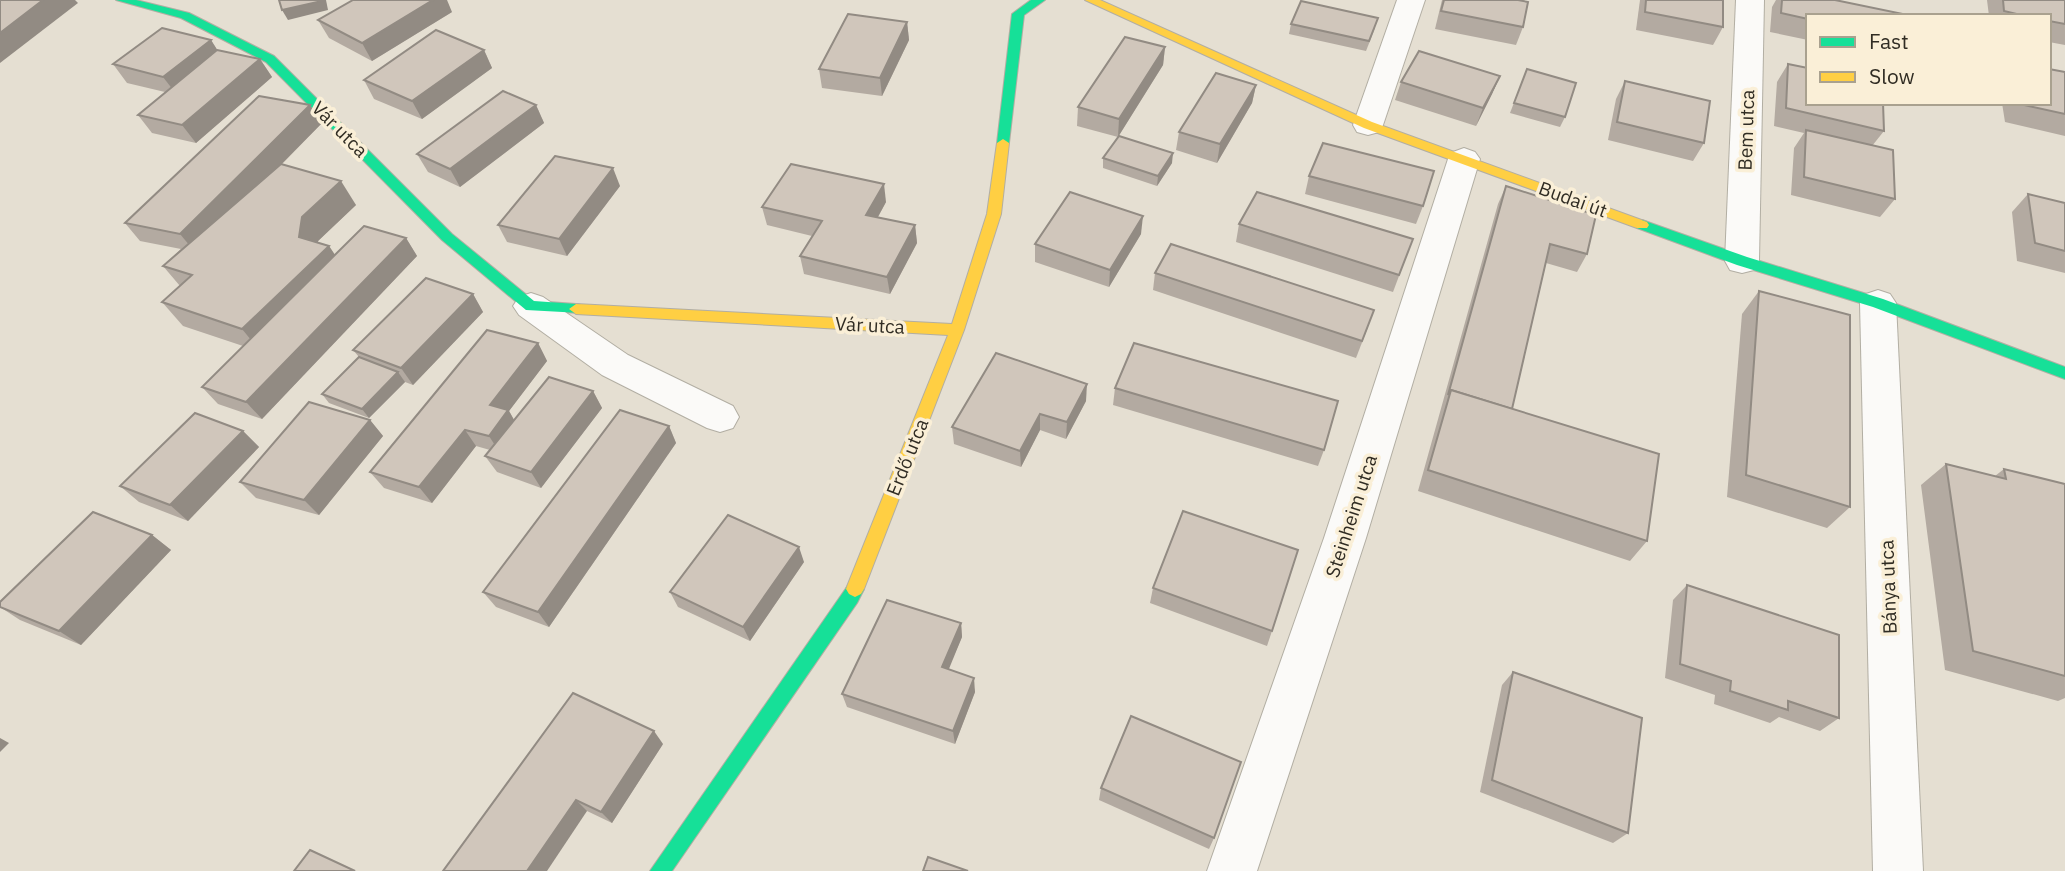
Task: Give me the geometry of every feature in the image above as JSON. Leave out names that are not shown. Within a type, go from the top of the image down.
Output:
[{"type":"street","name":"Vár utca","points":[[122,0],[185,15],[270,59],[447,237],[531,306],[615,366],[720,417]]},
{"type":"street","name":"Erdő utca","points":[[660,871],[851,598],[957,330],[994,214],[1018,14],[1039,0]]},
{"type":"street","name":"Budai út","points":[[1091,0],[1368,125],[1742,261],[1878,303],[2065,373]]},
{"type":"street","points":[[1368,125],[1410,0]]},
{"type":"street","name":"Bem utca","points":[[1742,261],[1750,0]]},
{"type":"street","name":"Steinheim utca","points":[[1232,871],[1345,538],[1464,159]]},
{"type":"street","name":"Bánya utca","points":[[1878,303],[1898,871]]},
{"type":"street","name":"Vár utca","points":[[531,306],[957,330]]},
{"type":"building","points":[[0,0],[43,0],[0,33]]},
{"type":"building","points":[[279,0],[322,0],[322,1],[282,10]]},
{"type":"building","points":[[353,0],[433,0],[362,43],[318,20]]},
{"type":"building","points":[[1444,0],[1528,2],[1523,27],[1441,11]]},
{"type":"building","points":[[1646,0],[1723,0],[1723,27],[1645,12]]},
{"type":"building","points":[[1782,0],[1835,0],[1903,14],[1806,14],[1806,19],[1781,13]]},
{"type":"building","points":[[2003,0],[2065,0],[2065,24],[2051,21],[2051,14],[2017,14],[2004,11]]},
{"type":"building","points":[[1301,1],[1378,18],[1369,41],[1291,24]]},
{"type":"building","points":[[848,14],[907,22],[880,78],[819,69]]},
{"type":"building","points":[[162,28],[211,40],[163,77],[113,64]]},
{"type":"building","points":[[436,30],[484,50],[412,101],[364,80]]},
{"type":"building","points":[[1125,37],[1165,47],[1119,119],[1078,107]]},
{"type":"building","points":[[217,50],[260,59],[182,125],[138,115]]},
{"type":"building","points":[[1419,51],[1500,76],[1483,108],[1401,82]]},
{"type":"building","points":[[1788,64],[1806,68],[1806,105],[1883,105],[1884,131],[1786,108]]},
{"type":"building","points":[[1527,69],[1576,83],[1565,117],[1514,103]]},
{"type":"building","points":[[2051,69],[2065,72],[2065,114],[2024,105],[2051,105]]},
{"type":"building","points":[[1216,73],[1256,85],[1220,144],[1179,132]]},
{"type":"building","points":[[1625,81],[1710,101],[1704,143],[1617,122]]},
{"type":"building","points":[[503,91],[536,105],[450,169],[417,154]]},
{"type":"building","points":[[259,96],[310,105],[180,234],[125,223]]},
{"type":"building","points":[[1806,130],[1893,150],[1895,199],[1804,177]]},
{"type":"building","points":[[1119,136],[1173,153],[1158,176],[1103,158]]},
{"type":"building","points":[[1323,143],[1434,171],[1423,206],[1309,176]]},
{"type":"building","points":[[555,156],[613,168],[559,239],[498,225]]},
{"type":"building","points":[[281,164],[341,181],[302,217],[299,237],[329,246],[242,329],[162,302],[192,275],[163,266]]},
{"type":"building","points":[[791,164],[884,184],[866,215],[915,225],[887,277],[800,256],[822,221],[762,207]]},
{"type":"building","points":[[1506,186],[1596,215],[1587,254],[1550,244],[1512,409],[1451,390],[1448,395]]},
{"type":"building","points":[[1070,192],[1143,216],[1110,270],[1035,244]]},
{"type":"building","points":[[1257,192],[1413,239],[1399,275],[1239,224]]},
{"type":"building","points":[[2028,194],[2065,203],[2065,251],[2035,243]]},
{"type":"building","points":[[364,226],[406,238],[246,402],[202,387]]},
{"type":"building","points":[[1171,244],[1374,310],[1362,341],[1155,273]]},
{"type":"building","points":[[426,278],[473,294],[401,368],[353,350]]},
{"type":"building","points":[[1759,291],[1850,315],[1850,507],[1746,475]]},
{"type":"building","points":[[487,330],[538,343],[490,405],[508,410],[489,436],[465,430],[419,487],[370,472]]},
{"type":"building","points":[[1134,343],[1338,401],[1324,450],[1115,388]]},
{"type":"building","points":[[996,353],[1087,384],[1067,422],[1040,414],[1020,451],[952,427]]},
{"type":"building","points":[[359,357],[398,372],[362,409],[322,394]]},
{"type":"building","points":[[549,377],[593,391],[531,472],[485,456]]},
{"type":"building","points":[[1451,390],[1659,454],[1647,541],[1428,470]]},
{"type":"building","points":[[309,402],[370,420],[304,500],[240,482]]},
{"type":"building","points":[[620,410],[669,426],[538,612],[483,592]]},
{"type":"building","points":[[195,413],[243,431],[170,505],[120,486]]},
{"type":"building","points":[[1946,464],[2006,479],[2004,469],[2065,484],[2065,676],[1973,651]]},
{"type":"building","points":[[1183,511],[1298,550],[1272,631],[1153,588]]},
{"type":"building","points":[[93,512],[152,535],[59,631],[0,607],[0,602]]},
{"type":"building","points":[[728,515],[799,547],[743,627],[670,592]]},
{"type":"building","points":[[1687,585],[1839,635],[1839,718],[1788,701],[1788,710],[1730,691],[1731,681],[1680,664]]},
{"type":"building","points":[[887,600],[961,623],[942,667],[974,678],[953,731],[842,694]]},
{"type":"building","points":[[1513,672],[1642,718],[1628,833],[1492,780]]},
{"type":"building","points":[[573,693],[654,731],[601,812],[576,800],[527,871],[443,871]]},
{"type":"building","points":[[1131,716],[1241,762],[1214,838],[1101,788]]},
{"type":"building","points":[[310,850],[355,871],[294,871]]},
{"type":"building","points":[[928,857],[968,871],[923,871]]},
{"type":"traffic: fast","points":[[122,0],[185,15],[270,59],[447,237],[531,306],[576,309]]},
{"type":"traffic: fast","points":[[1003,143],[1018,14],[1039,0]]},
{"type":"traffic: fast","points":[[1642,225],[1742,261],[1878,303],[2065,373]]},
{"type":"traffic: fast","points":[[660,871],[855,589]]},
{"type":"traffic: slow","points":[[1091,0],[1368,125],[1642,225]]},
{"type":"traffic: slow","points":[[855,589],[957,330],[994,214],[1003,143]]},
{"type":"traffic: slow","points":[[576,309],[957,330]]}]
